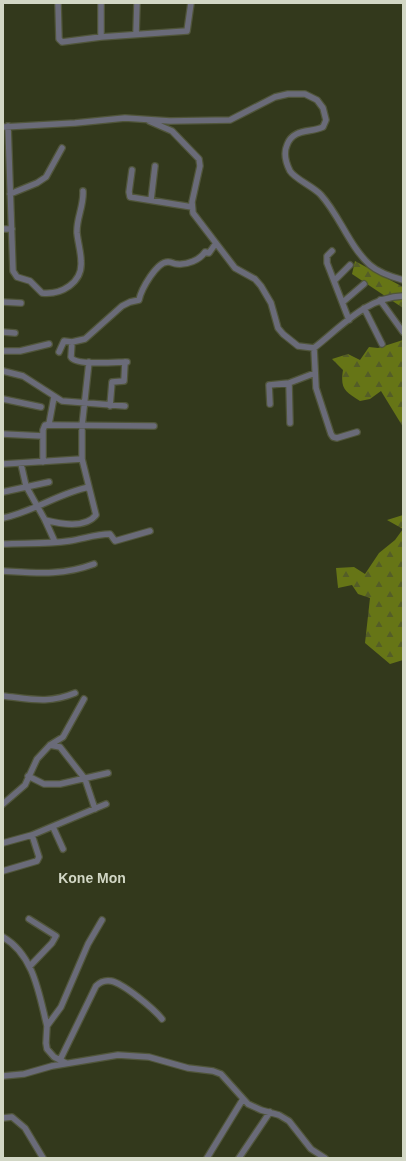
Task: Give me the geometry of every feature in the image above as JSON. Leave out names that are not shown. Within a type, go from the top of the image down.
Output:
[{"type":"street","points":[[58,3],[58,39],[62,42],[101,37],[187,31],[191,3]]},
{"type":"street","points":[[101,3],[101,37]]},
{"type":"street","points":[[136,34],[137,3]]},
{"type":"street","points":[[83,191],[83,206],[77,234],[82,262],[81,268],[75,280],[66,289],[54,294],[42,293],[30,281],[15,275],[5,126],[75,123],[126,118],[170,121],[230,120],[275,97],[288,94],[305,94],[317,100],[323,108],[326,120],[323,127],[296,134],[287,144],[285,158],[291,173],[320,194],[333,210],[361,256],[371,266],[392,277],[403,280]]},
{"type":"street","points":[[143,119],[172,131],[199,159],[200,166],[192,207],[193,213],[235,268],[255,279],[261,286],[271,303],[278,328],[298,346],[314,348],[364,308],[380,300],[403,296]]},
{"type":"street","points":[[10,194],[37,183],[46,177],[62,148]]},
{"type":"street","points":[[151,200],[155,166]]},
{"type":"street","points":[[132,170],[129,195],[192,207]]},
{"type":"street","points":[[3,229],[12,229]]},
{"type":"street","points":[[59,352],[64,341],[72,342],[85,339],[122,306],[140,300],[141,291],[148,278],[163,263],[169,261],[179,265],[200,258],[205,252],[209,253],[216,243]]},
{"type":"street","points":[[332,251],[326,260],[335,280],[349,320]]},
{"type":"street","points":[[335,280],[350,264]]},
{"type":"street","points":[[343,302],[364,284]]},
{"type":"street","points":[[380,300],[403,332]]},
{"type":"street","points":[[3,302],[22,303]]},
{"type":"street","points":[[364,308],[382,344]]},
{"type":"street","points":[[3,332],[15,333]]},
{"type":"street","points":[[72,342],[72,360],[88,362],[126,362],[124,381],[112,382],[110,406]]},
{"type":"street","points":[[3,351],[20,351],[49,344]]},
{"type":"street","points":[[314,348],[316,367],[315,373],[319,400],[333,437],[337,438],[357,432]]},
{"type":"street","points":[[46,520],[69,524],[95,518],[96,509],[82,459],[82,426],[88,362]]},
{"type":"street","points":[[3,371],[23,376],[54,398],[62,401],[84,404],[125,406]]},
{"type":"street","points":[[270,404],[269,384],[289,383],[315,373]]},
{"type":"street","points":[[289,383],[290,423]]},
{"type":"street","points":[[49,424],[54,398]]},
{"type":"street","points":[[3,399],[41,407]]},
{"type":"street","points":[[44,462],[43,428],[49,424],[82,426],[154,426]]},
{"type":"street","points":[[3,434],[43,436]]},
{"type":"street","points":[[3,464],[82,459]]},
{"type":"street","points":[[21,464],[26,486],[46,520],[55,542]]},
{"type":"street","points":[[3,492],[49,482]]},
{"type":"street","points":[[3,518],[37,507],[65,494],[89,488]]},
{"type":"street","points":[[3,544],[35,544],[110,534],[115,541],[150,531]]},
{"type":"street","points":[[3,572],[28,574],[48,573],[79,570],[94,564]]},
{"type":"street","points":[[3,696],[41,701],[57,700],[75,693]]},
{"type":"street","points":[[3,804],[24,785],[37,759],[50,745],[63,737],[84,699]]},
{"type":"street","points":[[50,745],[60,747],[85,779],[95,809]]},
{"type":"street","points":[[28,776],[44,784],[53,784],[85,779],[108,773]]},
{"type":"street","points":[[3,843],[32,835],[106,804]]},
{"type":"street","points":[[53,827],[63,849]]},
{"type":"street","points":[[3,871],[37,861],[39,857],[32,835]]},
{"type":"street","points":[[29,919],[56,936],[52,943],[30,966]]},
{"type":"street","points":[[47,1026],[61,1007],[88,944],[102,920]]},
{"type":"street","points":[[3,937],[13,943],[30,966],[47,1026],[47,1049],[54,1057],[67,1063]]},
{"type":"street","points":[[60,1060],[96,986],[99,983],[112,981],[134,994],[155,1010],[162,1019]]},
{"type":"street","points":[[3,1076],[24,1074],[67,1063],[118,1055],[149,1057],[192,1069],[205,1068],[221,1074],[248,1104],[279,1115],[289,1121],[311,1149],[325,1158]]},
{"type":"street","points":[[207,1158],[243,1099]]},
{"type":"street","points":[[239,1158],[270,1112]]},
{"type":"street","points":[[3,1118],[12,1118],[25,1128],[43,1158]]},
{"type":"green space","points":[[355,261],[403,287],[403,308],[352,274]]},
{"type":"green space","points":[[403,340],[403,427],[381,391],[370,399],[360,401],[347,392],[342,381],[343,370],[332,359],[348,354],[360,360],[369,347],[378,348]]},
{"type":"green space","points":[[403,515],[403,529],[387,520]]},
{"type":"green space","points":[[403,529],[403,660],[390,664],[365,643],[370,598],[358,594],[352,585],[338,588],[336,568],[354,567],[365,574],[379,553],[395,540]]},
{"type":"district","name":"Kone Mon","points":[[92,878]]}]
